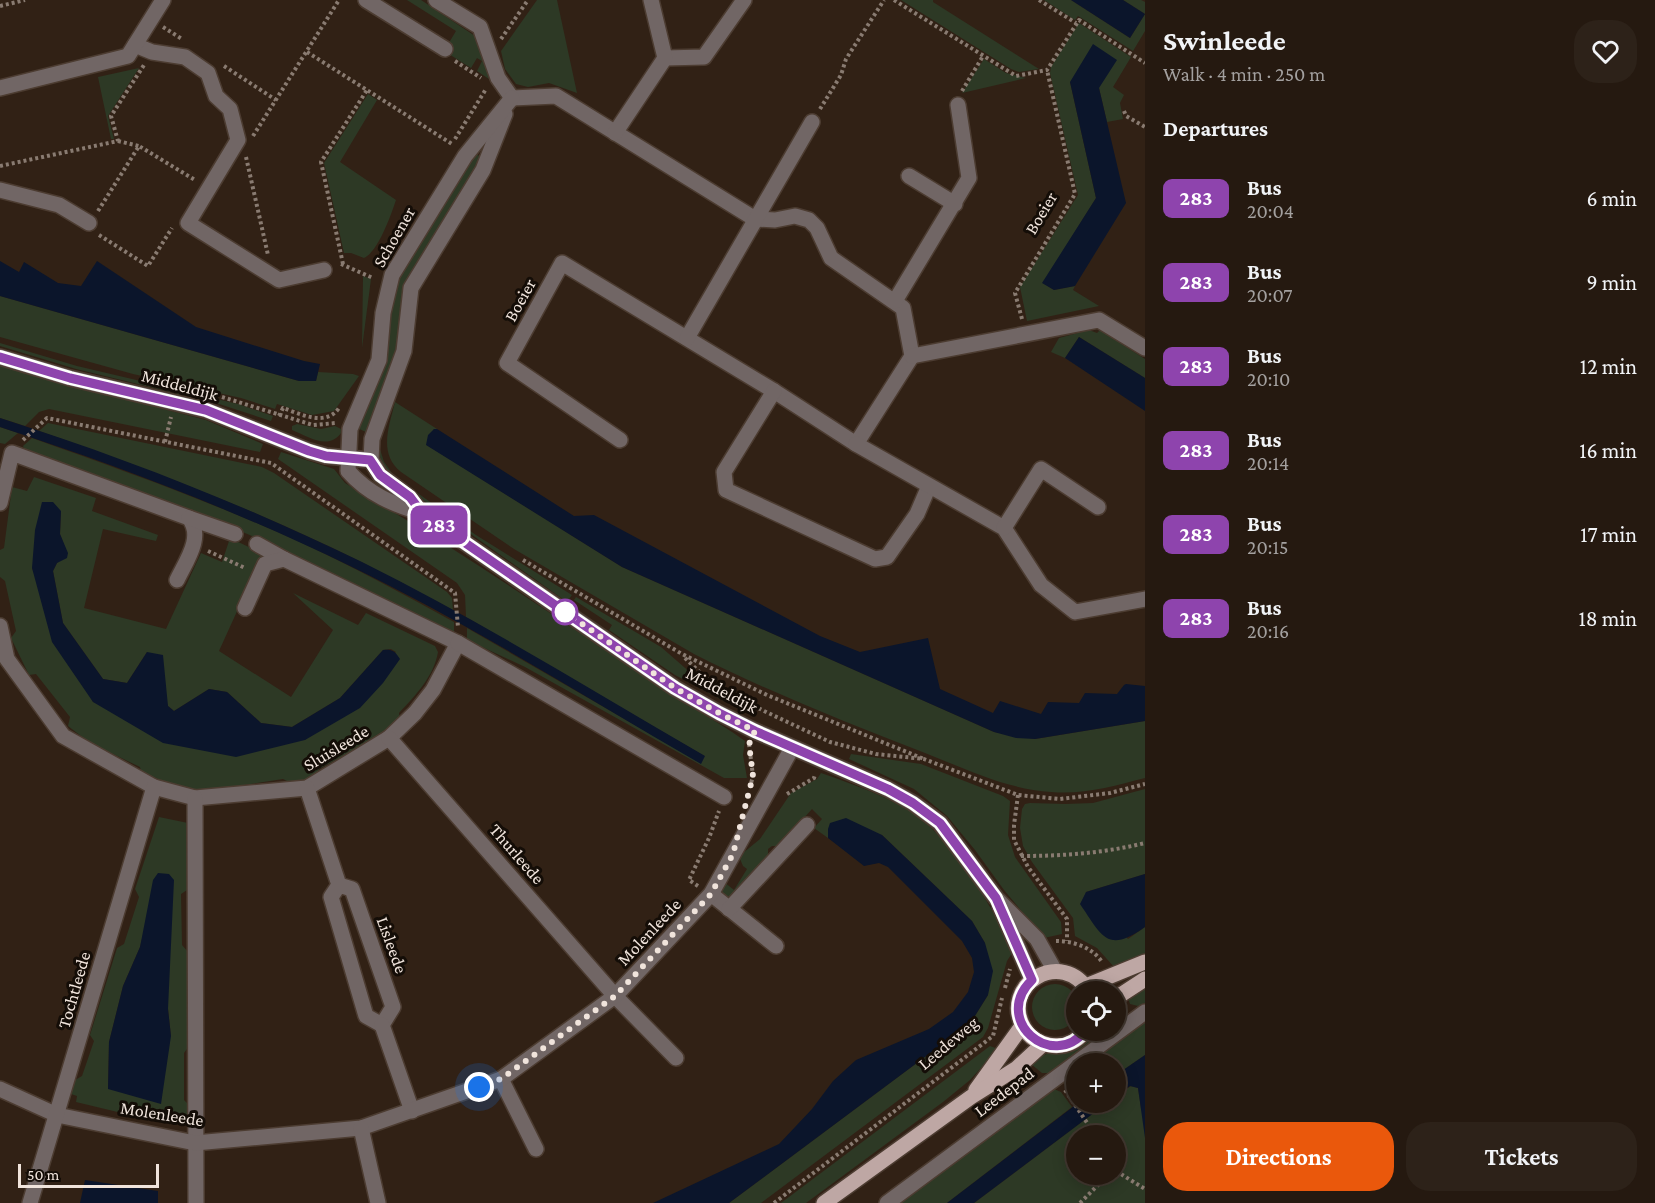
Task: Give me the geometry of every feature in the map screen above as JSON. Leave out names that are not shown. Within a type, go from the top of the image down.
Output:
[{"type":"main road","points":[[1103,981],[1145,962]]},
{"type":"main road","points":[[1074,1041],[1052,1046],[1043,1044],[1031,1037],[1023,1026],[1018,1010],[1019,1001],[1026,986],[1038,975],[1055,971],[1069,973],[1078,981]]},
{"type":"main road","points":[[1126,991],[1145,979]]},
{"type":"main road","points":[[971,1097],[1023,1026]]},
{"type":"main road","points":[[824,1203],[971,1097],[1017,1068],[1043,1044]]},
{"type":"street","points":[[0,88],[128,56],[163,0]]},
{"type":"street","points":[[436,0],[480,27],[498,78],[512,98]]},
{"type":"street","points":[[615,133],[665,58],[651,0]]},
{"type":"street","points":[[665,58],[704,57],[744,0]]},
{"type":"street","points":[[371,1],[442,48]]},
{"type":"street","points":[[135,45],[152,52],[185,57],[208,73],[216,96],[230,109],[241,145],[209,188],[188,223],[273,278],[279,280],[324,270]]},
{"type":"street","points":[[512,98],[556,96],[755,219],[775,220],[795,216],[809,220],[817,228],[831,258],[903,308],[912,356],[856,444]]},
{"type":"street","points":[[370,460],[372,439],[404,351],[411,288],[483,170],[512,98]]},
{"type":"street","name":"Schoener","points":[[348,457],[351,429],[379,360],[383,313],[392,275],[465,156],[512,98]]},
{"type":"street","points":[[895,301],[969,178],[958,105]]},
{"type":"street","points":[[687,338],[812,122]]},
{"type":"street","points":[[909,176],[955,204]]},
{"type":"street","points":[[0,190],[59,205],[90,224]]},
{"type":"street","name":"Boeier","points":[[620,440],[507,363],[562,263],[774,391],[856,444],[1004,528],[1041,585],[1075,612],[1145,599]]},
{"type":"street","points":[[912,356],[1099,320],[1145,348]]},
{"type":"street","name":"Middeldijk","points":[[0,357],[70,378],[206,410],[326,456],[370,460],[380,475],[410,497],[422,513],[675,688],[755,731],[888,789],[913,803],[940,823],[996,898],[1017,917],[1040,945],[1055,971]]},
{"type":"street","points":[[774,391],[724,472],[726,490],[875,559],[887,556],[917,514],[929,486]]},
{"type":"street","points":[[348,457],[372,439]]},
{"type":"street","points":[[0,503],[6,451],[236,534]]},
{"type":"street","name":"Middeldijk","points":[[348,457],[348,471],[360,485],[397,506],[422,513]]},
{"type":"street","points":[[1004,528],[1041,470],[1098,507]]},
{"type":"street","points":[[177,580],[193,544],[196,531],[189,518]]},
{"type":"street","points":[[257,544],[458,643],[724,797]]},
{"type":"street","points":[[245,608],[265,564],[284,559]]},
{"type":"street","name":"Sluisleede","points":[[0,626],[3,660],[63,736],[154,788],[195,798],[307,788],[389,738],[415,713],[433,690],[458,643]]},
{"type":"street","name":"Thurleede","points":[[389,738],[615,996]]},
{"type":"street","name":"Molenleede","points":[[0,1089],[57,1115],[195,1143],[361,1128],[501,1079],[615,996],[711,894],[792,748]]},
{"type":"street","name":"Tochtleede","points":[[30,1203],[154,788]]},
{"type":"street","name":"Lisleede","points":[[307,788],[339,885]]},
{"type":"street","points":[[195,798],[196,1203]]},
{"type":"street","points":[[729,909],[807,825]]},
{"type":"street","name":"Lisleede","points":[[339,885],[352,889],[393,1007],[382,1025]]},
{"type":"street","name":"Lisleede","points":[[339,885],[331,897],[366,1016],[382,1025],[412,1111]]},
{"type":"street","points":[[711,894],[776,945]]},
{"type":"street","name":"Middeldijk","points":[[996,898],[1032,980]]},
{"type":"street","points":[[615,996],[676,1058]]},
{"type":"street","name":"Leedepad","points":[[887,1203],[1145,1012]]},
{"type":"street","points":[[501,1079],[536,1149]]},
{"type":"street","points":[[361,1128],[378,1203]]},
{"type":"path","points":[[0,6],[25,0]]},
{"type":"path","points":[[273,278],[241,145],[307,52],[339,0]]},
{"type":"path","points":[[490,54],[528,0]]},
{"type":"path","points":[[812,122],[841,75],[846,59],[884,0]]},
{"type":"path","points":[[894,0],[1016,76],[1047,70],[1077,21]]},
{"type":"path","points":[[1039,0],[1145,63]]},
{"type":"path","points":[[442,48],[443,53],[490,84],[498,78]]},
{"type":"path","points":[[118,141],[111,116],[152,52]]},
{"type":"path","points":[[307,52],[452,144]]},
{"type":"path","points":[[958,105],[957,99],[983,56]]},
{"type":"path","name":"Boeier","points":[[1026,334],[1015,293],[1075,194],[1047,70]]},
{"type":"path","name":"Schoener","points":[[343,264],[321,162],[367,90]]},
{"type":"path","points":[[1124,111],[1126,116],[1145,127]]},
{"type":"path","points":[[0,166],[118,141],[139,146],[209,188]]},
{"type":"path","points":[[139,146],[90,224],[90,228],[148,266],[174,224],[188,223]]},
{"type":"path","name":"Schoener","points":[[324,270],[343,264],[373,278]]},
{"type":"path","points":[[165,442],[171,414]]},
{"type":"path","points":[[280,415],[313,425],[337,423],[351,429]]},
{"type":"path","points":[[26,437],[47,418],[271,463],[455,593],[458,625]]},
{"type":"path","points":[[193,544],[260,574]]},
{"type":"path","name":"Middeldijk","points":[[515,556],[682,654],[766,695],[1018,795],[1060,799],[1110,793],[1145,784]]},
{"type":"path","name":"Middeldijk","points":[[682,654],[712,684],[830,742],[876,754],[924,759]]},
{"type":"path","points":[[747,798],[753,776],[749,744],[764,711]]},
{"type":"path","points":[[782,802],[789,792],[814,778],[830,742]]},
{"type":"path","points":[[1018,795],[1014,840],[1021,856],[1067,919],[1067,941]]},
{"type":"path","points":[[711,894],[689,880],[709,838],[724,797]]},
{"type":"path","points":[[1021,856],[1062,856],[1103,852],[1145,843]]},
{"type":"path","points":[[1040,945],[1053,941],[1067,941],[1088,948],[1098,956],[1113,976]]},
{"type":"path","name":"Leedeweg","points":[[774,1203],[993,1036],[1012,964],[1021,952]]},
{"type":"path","points":[[1126,1177],[1145,1189]]},
{"type":"path","points":[[1080,1203],[1098,1185]]},
{"type":"green space","points":[[407,0],[421,0],[475,36],[480,43],[489,79],[477,71],[482,61],[477,58],[471,68],[444,51],[456,31]]},
{"type":"green space","points":[[537,0],[557,0],[577,93],[549,83],[528,87],[516,84],[505,69],[501,51]]},
{"type":"green space","points":[[901,0],[933,0],[1039,69],[1019,72],[1011,69]]},
{"type":"green space","points":[[1044,0],[1071,0],[1130,38],[1145,14],[1145,31],[1133,51],[1078,16],[1075,20]]},
{"type":"green space","points":[[1123,0],[1145,2],[1145,14]]},
{"type":"green space","points":[[1079,23],[1131,57],[1113,87],[1124,95],[1120,103],[1123,119],[1107,122],[1099,88],[1070,82],[1096,198],[1043,283],[1054,290],[1075,286],[1073,290],[1099,306],[1027,321],[1020,287],[1078,195],[1050,73],[1051,67]]},
{"type":"green space","points":[[984,59],[1006,73],[1026,78],[962,93]]},
{"type":"green space","points":[[139,68],[108,116],[114,139],[111,139],[98,77]]},
{"type":"green space","points":[[368,94],[377,100],[340,162],[396,200],[379,241],[364,258],[344,253],[324,163]]},
{"type":"green space","points":[[476,154],[481,157],[481,162],[410,278],[401,304],[397,350],[385,390],[366,432],[357,428],[398,280],[403,268],[472,156]]},
{"type":"green space","points":[[363,276],[371,279],[362,348]]},
{"type":"green space","points":[[0,296],[299,381],[316,381],[318,372],[359,376],[334,411],[312,415],[277,404],[275,409],[241,398],[133,374],[0,337]]},
{"type":"green space","points":[[1089,330],[1097,333],[1100,330],[1145,359],[1145,378],[1079,337],[1065,358],[1051,352],[1059,338]]},
{"type":"green space","points":[[0,343],[77,366],[238,404],[273,416],[271,421],[216,403],[76,369],[0,346]]},
{"type":"green space","points":[[0,365],[206,420],[263,444],[260,452],[49,409],[39,412],[25,426],[0,418]]},
{"type":"green space","points":[[395,402],[437,429],[434,429],[427,445],[622,567],[994,732],[1035,739],[1145,721],[1145,778],[1098,789],[1063,793],[1002,783],[808,706],[694,654],[514,549],[401,472],[394,465],[387,448],[388,430]]},
{"type":"green space","points":[[48,423],[262,467],[447,592],[452,598],[453,610],[350,556],[247,510],[39,431]]},
{"type":"green space","points":[[297,424],[321,429],[335,426],[343,430],[338,437],[326,442],[312,439],[292,430],[292,426]]},
{"type":"green space","points":[[0,427],[18,433],[5,444],[0,443]]},
{"type":"green space","points":[[32,438],[200,500],[300,542],[358,570],[454,622],[454,631],[244,532],[191,510],[25,451],[23,446]]},
{"type":"green space","points":[[377,445],[384,462],[394,476],[476,535],[572,595],[567,602],[390,477],[378,458]]},
{"type":"green space","points":[[281,452],[334,469],[345,483],[462,555],[663,690],[734,733],[745,741],[743,755],[747,778],[724,778],[525,667],[467,640],[467,628],[701,763],[704,756],[466,617],[465,595],[457,583],[278,459]]},
{"type":"green space","points":[[34,477],[96,498],[92,511],[158,535],[156,541],[103,529],[84,608],[166,629],[201,553],[222,562],[230,538],[263,554],[219,651],[291,697],[333,630],[293,593],[358,625],[366,613],[435,646],[438,652],[433,669],[418,692],[399,713],[400,721],[388,732],[319,769],[317,776],[291,783],[283,779],[211,792],[186,788],[141,772],[140,767],[90,743],[68,726],[70,717],[36,674],[29,675],[11,638],[16,631],[5,581],[0,577],[0,550],[4,548],[12,487],[27,491]],"holes":[[[61,511],[60,534],[67,553],[53,571],[63,623],[103,679],[127,683],[147,652],[168,706],[174,711],[209,689],[227,692],[261,723],[292,727],[340,698],[383,650],[391,649],[396,652],[305,740],[93,702],[32,568]]]},
{"type":"green space","points":[[576,597],[661,647],[692,674],[729,698],[726,702],[675,675],[609,630],[612,625],[574,600]]},
{"type":"green space","points":[[851,754],[921,764],[1003,796],[1010,801],[1008,835],[1015,857],[1061,922],[1062,934],[1044,938],[947,816],[914,789],[849,759]]},
{"type":"green space","points":[[821,773],[889,799],[925,822],[969,874],[1014,950],[1007,961],[988,1028],[983,1037],[761,1203],[729,1203],[949,1039],[973,1019],[988,995],[985,943],[972,921],[882,835],[828,829],[828,838],[814,828],[822,819],[812,809],[779,846],[772,846],[768,849],[768,859],[731,899],[726,900],[721,890],[724,882],[734,890],[747,869],[740,859],[743,853],[760,839],[791,793],[817,779]]},
{"type":"green space","points":[[1145,789],[1145,874],[1086,892],[1128,939],[1145,927],[1145,955],[1115,968],[1097,948],[1075,936],[1073,918],[1023,846],[1020,828],[1022,809],[1025,804],[1030,803],[1093,803]]},
{"type":"green space","points":[[159,817],[188,823],[187,890],[181,894],[182,945],[188,952],[189,1046],[184,1053],[184,1100],[189,1105],[189,1116],[183,1116],[183,1122],[130,1115],[76,1102],[77,1096],[71,1094],[75,1080],[82,1076],[94,1041],[90,1035],[117,948],[124,944],[139,897],[135,889]],"holes":[[[147,919],[168,1009],[171,1036],[108,1089],[109,1042],[123,986],[140,947]]]},
{"type":"green space","points":[[1055,984],[1066,987],[1066,1027],[1055,1030],[1046,1028],[1034,1016],[1032,1007],[1034,998],[1046,986]]},
{"type":"green space","points":[[1145,988],[1145,1003],[1138,1006],[1130,1004],[1128,998]]},
{"type":"green space","points":[[1145,1020],[1145,1055],[1126,1068],[1126,1053],[1101,1053],[1117,1041],[1126,1041],[1126,1034]]},
{"type":"green space","points":[[1093,1041],[1077,1053],[1066,1053],[1066,1061],[1049,1073],[1042,1073],[1031,1064],[1046,1054]]},
{"type":"green space","points":[[990,1046],[998,1049],[970,1080],[943,1102],[806,1203],[781,1203]]},
{"type":"green space","points":[[1131,1086],[1138,1088],[1141,1108],[1145,1106],[1145,1203],[974,1203],[1066,1134],[1066,1185],[1126,1185],[1126,1125],[1078,1125],[1094,1113],[1126,1113],[1126,1089]]},
{"type":"green space","points":[[1054,1089],[1061,1092],[1066,1099],[1066,1112],[947,1203],[899,1203]]},
{"type":"water","points":[[1071,0],[1123,0],[1145,14],[1130,38]]},
{"type":"water","points":[[1093,44],[1117,60],[1099,88],[1126,203],[1075,286],[1054,290],[1042,283],[1096,198],[1070,82]]},
{"type":"water","points":[[0,261],[19,272],[24,262],[58,283],[81,286],[97,261],[196,327],[320,364],[316,381],[299,381],[0,296]]},
{"type":"water","points":[[1079,337],[1145,378],[1145,411],[1065,358]]},
{"type":"water","points":[[0,418],[183,483],[362,562],[492,631],[705,756],[701,764],[483,636],[350,566],[177,490],[0,427]]},
{"type":"water","points":[[434,429],[574,516],[594,515],[820,636],[860,652],[928,638],[940,689],[993,713],[1000,701],[1041,714],[1048,702],[1079,703],[1085,693],[1117,694],[1126,684],[1145,686],[1145,721],[1035,739],[1016,738],[994,732],[622,567],[426,445],[428,435]]},
{"type":"water","points":[[42,502],[53,502],[61,511],[60,534],[68,553],[67,558],[57,563],[53,571],[63,623],[103,679],[127,683],[147,652],[163,655],[168,706],[174,711],[209,689],[227,692],[261,723],[292,727],[340,698],[383,650],[393,651],[400,659],[383,683],[360,708],[305,740],[236,757],[163,743],[93,702],[52,642],[32,568],[35,530]]},
{"type":"water","points":[[846,818],[882,835],[972,921],[985,943],[993,971],[988,995],[973,1019],[949,1039],[729,1203],[653,1203],[779,1144],[812,1109],[833,1081],[856,1060],[929,1029],[953,1012],[968,992],[974,972],[972,958],[962,941],[888,867],[879,863],[864,866],[828,838],[830,823]]},
{"type":"water","points":[[158,873],[169,874],[174,880],[168,1009],[171,1036],[161,1104],[108,1089],[109,1042],[123,986],[140,947],[153,880]]},
{"type":"water","points":[[1145,874],[1145,927],[1122,939],[1106,938],[1080,904],[1086,892]]},
{"type":"water","points":[[1145,1055],[1145,1138],[1138,1088],[1130,1086],[1126,1089],[1126,1068]]},
{"type":"water","points":[[1066,1112],[1094,1113],[1078,1125],[1066,1125],[1066,1134],[974,1203],[947,1203]]},
{"type":"water","points":[[85,1180],[158,1191],[158,1203],[80,1203]]},
{"type":"bus line","name":"283","points":[[0,357],[70,378],[206,410],[326,456],[370,460],[380,475],[410,497],[422,513],[675,688],[755,731],[888,789],[913,803],[940,823],[996,898],[1032,980],[1021,993],[1019,1001],[1019,1018],[1026,1032],[1037,1041],[1052,1046],[1074,1041]]},
{"type":"route","points":[[479,1087],[501,1079],[615,996],[711,894],[733,854],[753,776],[749,744],[755,731],[675,688],[565,612]]}]
